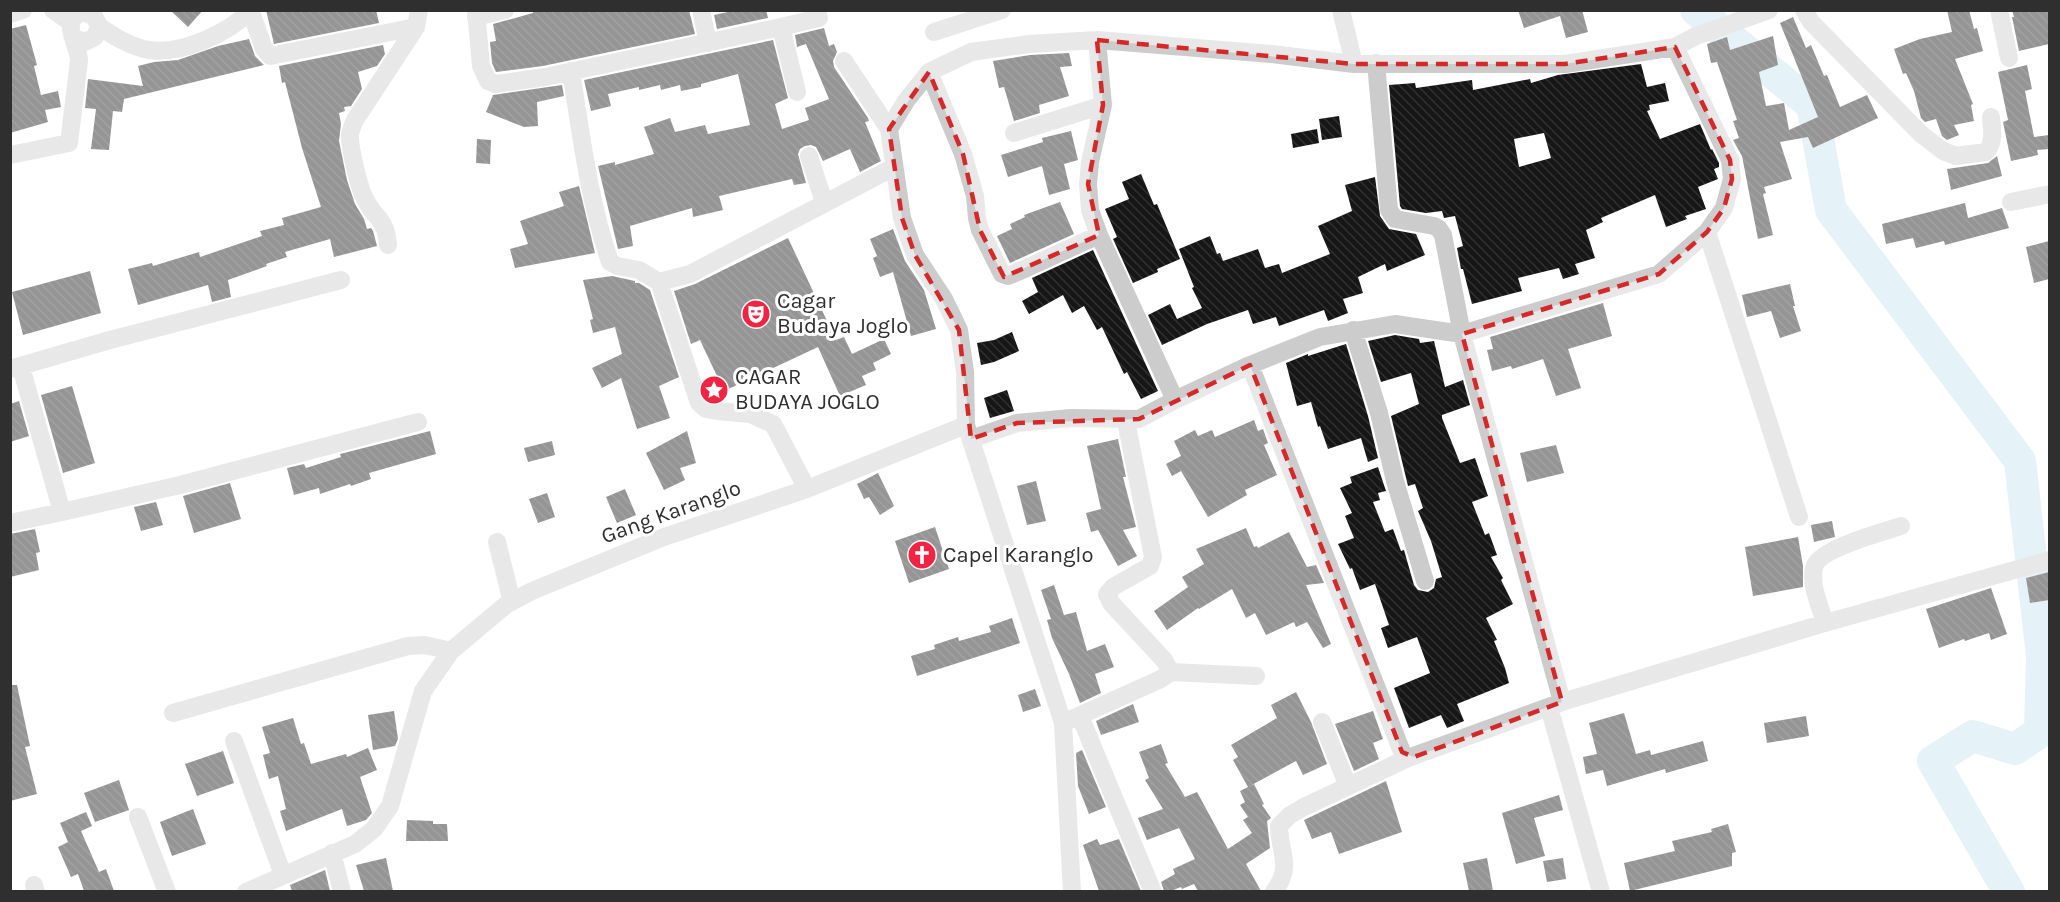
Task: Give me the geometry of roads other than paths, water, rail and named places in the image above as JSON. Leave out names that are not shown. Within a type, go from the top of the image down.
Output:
[{"type":"street","points":[[10,14],[23,10]]},
{"type":"street","points":[[53,10],[79,41],[91,40],[95,37],[93,16]]},
{"type":"street","points":[[505,10],[476,14],[481,66],[488,81],[496,84],[545,77],[708,44],[819,18],[817,10]]},
{"type":"street","points":[[701,10],[708,44]]},
{"type":"street","points":[[934,32],[1002,10]]},
{"type":"street","points":[[1341,10],[1354,64]]},
{"type":"street","points":[[889,129],[925,76],[971,52],[1029,44],[1097,40],[1272,54],[1354,64],[1564,64],[1675,47],[1704,33],[1768,10]]},
{"type":"street","points":[[1804,10],[1811,22],[1879,92],[1921,134],[1943,151],[1956,156],[1986,152],[1991,147],[1992,140],[1991,117]]},
{"type":"street","points":[[1999,10],[2009,58]]},
{"type":"street","points":[[10,155],[69,143],[79,61],[72,30],[78,14],[93,16],[114,37],[150,50],[188,47],[206,41],[251,11],[264,49],[270,56],[418,19]]},
{"type":"street","points":[[388,244],[387,231],[382,220],[366,200],[361,188],[351,148],[350,132],[355,120],[418,19]]},
{"type":"street","points":[[780,27],[797,92]]},
{"type":"street","points":[[1097,40],[1103,105],[1090,162],[1088,184],[1090,210],[1099,235],[1175,400]]},
{"type":"street","points":[[1167,675],[1164,660],[1111,603],[1107,594],[1113,587],[1150,566],[1153,557],[1126,421],[1139,419],[1250,365],[1320,337],[1395,324],[1462,334],[1659,274],[1707,232],[1724,208],[1732,178],[1730,160],[1675,47]]},
{"type":"street","points":[[844,61],[889,129],[902,218],[915,255],[944,299],[959,330],[965,372],[969,432],[1063,723],[1072,891]]},
{"type":"street","points":[[1376,63],[1389,210],[1395,219],[1434,226],[1443,235],[1462,334],[1601,891]]},
{"type":"street","points":[[571,70],[583,144],[603,241],[610,262],[617,266],[639,270],[660,282],[699,403],[717,411],[750,414],[773,424],[807,489]]},
{"type":"street","points":[[925,76],[963,154],[975,196],[977,218],[1002,274],[1008,276],[1020,272],[1099,235]]},
{"type":"street","points":[[1014,133],[1103,105]]},
{"type":"street","points":[[809,156],[824,202]]},
{"type":"street","points":[[660,282],[699,269],[894,167]]},
{"type":"street","points":[[2011,202],[2049,194]]},
{"type":"street","points":[[1707,232],[1798,517]]},
{"type":"street","points":[[62,512],[16,368],[110,340],[341,280]]},
{"type":"street","points":[[1353,330],[1379,413],[1395,481],[1425,581]]},
{"type":"street","points":[[1250,365],[1402,752],[1408,758]]},
{"type":"street","name":"Gang Karanglo","points":[[246,891],[355,844],[374,830],[390,806],[423,691],[451,651],[512,602],[532,591],[664,537],[969,432],[1017,423],[1071,418],[1126,421]]},
{"type":"street","points":[[10,523],[180,486],[418,422]]},
{"type":"street","points":[[1825,623],[1813,579],[1814,564],[1834,549],[1901,526]]},
{"type":"street","points":[[497,542],[512,602]]},
{"type":"street","points":[[1274,891],[1284,878],[1285,862],[1279,826],[1290,815],[1408,758],[1555,704],[1825,623],[2049,560]]},
{"type":"street","points":[[173,713],[408,646],[425,645],[451,651]]},
{"type":"street","points":[[1063,723],[1167,675],[1256,676]]},
{"type":"street","points":[[1080,716],[1153,891]]},
{"type":"street","points":[[1322,722],[1348,786]]},
{"type":"street","points":[[234,741],[283,875]]},
{"type":"street","points":[[138,817],[167,891]]},
{"type":"street","points":[[332,853],[342,891]]},
{"type":"waterway","points":[[1696,10],[1812,105],[1831,210],[2020,461],[2042,656],[2040,732],[2015,749],[1973,736],[1933,761],[2009,892]]},
{"type":"place","name":"Cagar Budaya Joglo","points":[[756,314]]},
{"type":"place","name":"CAGAR BUDAYA JOGLO","points":[[714,390]]},
{"type":"place","name":"Capel Karanglo","points":[[922,555]]}]
